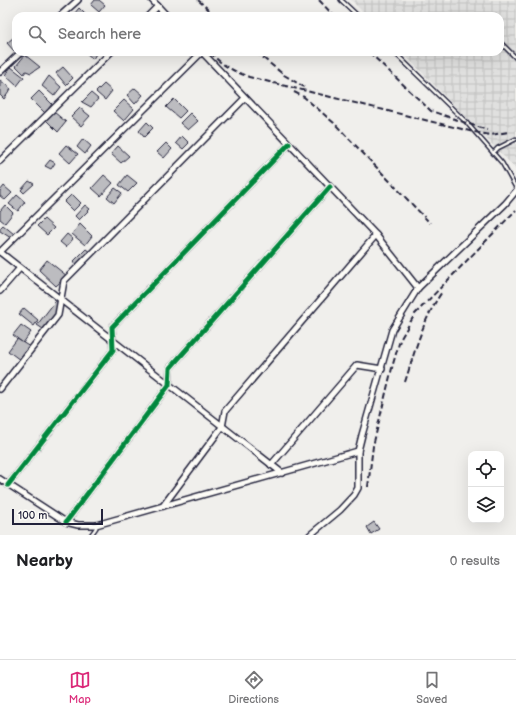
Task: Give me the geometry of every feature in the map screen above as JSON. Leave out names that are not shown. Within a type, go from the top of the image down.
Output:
[{"type":"street","points":[[64,12],[78,0]]},
{"type":"street","points":[[152,0],[163,12]]},
{"type":"street","points":[[152,12],[158,6]]},
{"type":"street","points":[[0,72],[17,56]]},
{"type":"street","points":[[0,161],[107,56]]},
{"type":"street","points":[[198,56],[0,252],[282,473]]},
{"type":"street","points":[[206,56],[376,235],[418,288]]},
{"type":"street","points":[[0,389],[58,315],[64,281],[245,98]]},
{"type":"street","points":[[8,485],[113,350],[112,327],[289,144]]},
{"type":"street","points":[[66,522],[169,385],[170,368],[330,187]]},
{"type":"street","points":[[310,535],[340,510],[354,495],[358,488],[358,451],[392,330],[418,288],[505,204],[516,191]]},
{"type":"street","points":[[163,506],[222,427],[224,411],[376,235]]},
{"type":"street","points":[[0,291],[20,268]]},
{"type":"street","points":[[271,465],[357,365],[382,369]]},
{"type":"street","points":[[0,479],[66,522],[78,526],[96,525],[358,451]]},
{"type":"lane","points":[[341,0],[354,12]]},
{"type":"lane","points":[[504,46],[516,58]]},
{"type":"lane","points":[[398,56],[466,122],[502,163],[516,188]]},
{"type":"lane","points":[[493,153],[498,148],[516,139]]},
{"type":"lane","points":[[91,535],[96,528],[96,525]]},
{"type":"shaded area","points":[[351,0],[516,0],[516,169],[406,56],[504,56],[504,12],[363,12]]},
{"type":"building","points":[[95,0],[99,0],[105,5],[99,12],[91,5]]},
{"type":"building","points":[[79,8],[83,12],[76,12]]},
{"type":"building","points":[[12,39],[12,49],[7,43]]},
{"type":"building","points":[[24,56],[26,56],[40,67],[31,73],[26,71],[24,74],[16,66]]},
{"type":"building","points":[[11,67],[24,77],[17,86],[5,75]]},
{"type":"building","points":[[63,67],[73,78],[66,85],[56,73]]},
{"type":"building","points":[[49,76],[61,87],[54,96],[42,86]]},
{"type":"building","points":[[0,80],[11,89],[4,99],[0,95]]},
{"type":"building","points":[[104,84],[112,91],[105,100],[96,92]]},
{"type":"building","points":[[135,88],[143,95],[135,104],[127,95]]},
{"type":"building","points":[[39,91],[52,104],[45,113],[31,99]]},
{"type":"building","points":[[91,93],[98,99],[91,107],[82,102]]},
{"type":"building","points":[[174,99],[186,111],[179,118],[166,107]]},
{"type":"building","points":[[124,100],[134,109],[124,121],[113,111]]},
{"type":"building","points":[[80,108],[90,116],[81,126],[71,117]]},
{"type":"building","points":[[54,112],[66,122],[58,132],[46,120]]},
{"type":"building","points":[[190,113],[198,121],[188,130],[180,123]]},
{"type":"building","points":[[147,122],[153,128],[144,137],[139,131]]},
{"type":"building","points":[[182,136],[189,143],[183,149],[176,143]]},
{"type":"building","points":[[83,139],[91,146],[85,154],[77,147]]},
{"type":"building","points":[[166,143],[172,149],[164,158],[157,152]]},
{"type":"building","points":[[66,145],[78,154],[70,163],[59,153]]},
{"type":"building","points":[[118,146],[129,156],[121,163],[111,154]]},
{"type":"building","points":[[50,160],[55,163],[51,169],[45,166]]},
{"type":"building","points":[[104,175],[113,183],[101,196],[92,188]]},
{"type":"building","points":[[127,175],[137,183],[128,192],[119,185]]},
{"type":"building","points":[[29,181],[34,184],[24,193],[21,190]]},
{"type":"building","points":[[4,186],[12,193],[5,200],[0,196],[0,191]]},
{"type":"building","points":[[115,188],[122,193],[114,203],[107,197]]},
{"type":"building","points":[[72,194],[81,203],[73,211],[64,202]]},
{"type":"building","points":[[17,195],[25,202],[18,211],[9,204]]},
{"type":"building","points":[[5,205],[13,213],[5,223],[0,219],[0,211]]},
{"type":"building","points":[[85,205],[90,209],[79,220],[75,216]]},
{"type":"building","points":[[44,219],[54,228],[47,235],[37,226]]},
{"type":"building","points":[[80,224],[92,236],[85,245],[72,234]]},
{"type":"building","points":[[3,225],[14,234],[11,238],[0,231],[0,228]]},
{"type":"building","points":[[67,234],[73,239],[66,247],[60,242]]},
{"type":"building","points":[[86,249],[90,252],[77,265],[73,262]]},
{"type":"building","points":[[47,260],[67,276],[56,286],[39,270]]},
{"type":"building","points":[[57,299],[59,302],[57,313],[43,329],[37,325]]},
{"type":"building","points":[[24,308],[38,320],[34,326],[19,314]]},
{"type":"building","points":[[21,325],[31,332],[23,343],[13,335]]},
{"type":"building","points":[[17,339],[30,347],[20,360],[8,351]]},
{"type":"building","points":[[374,522],[379,529],[371,534],[367,527]]},
{"type":"railway","points":[[198,0],[212,12]]},
{"type":"railway","points":[[319,0],[330,12]]},
{"type":"railway","points":[[214,56],[218,61],[228,67],[249,77],[474,132],[491,135],[509,132]]},
{"type":"railway","points":[[261,56],[284,75],[304,87]]},
{"type":"railway","points":[[373,56],[431,111],[487,130]]},
{"type":"railway","points":[[294,92],[304,97],[334,123],[430,223]]},
{"type":"railway","points":[[368,487],[373,446],[400,340],[415,314],[516,210]]},
{"type":"railway","points":[[405,382],[425,324],[435,302],[442,292]]},
{"type":"cycle path","points":[[8,485],[113,350],[112,327],[289,144]]},
{"type":"cycle path","points":[[66,522],[169,385],[170,368],[330,187]]}]
